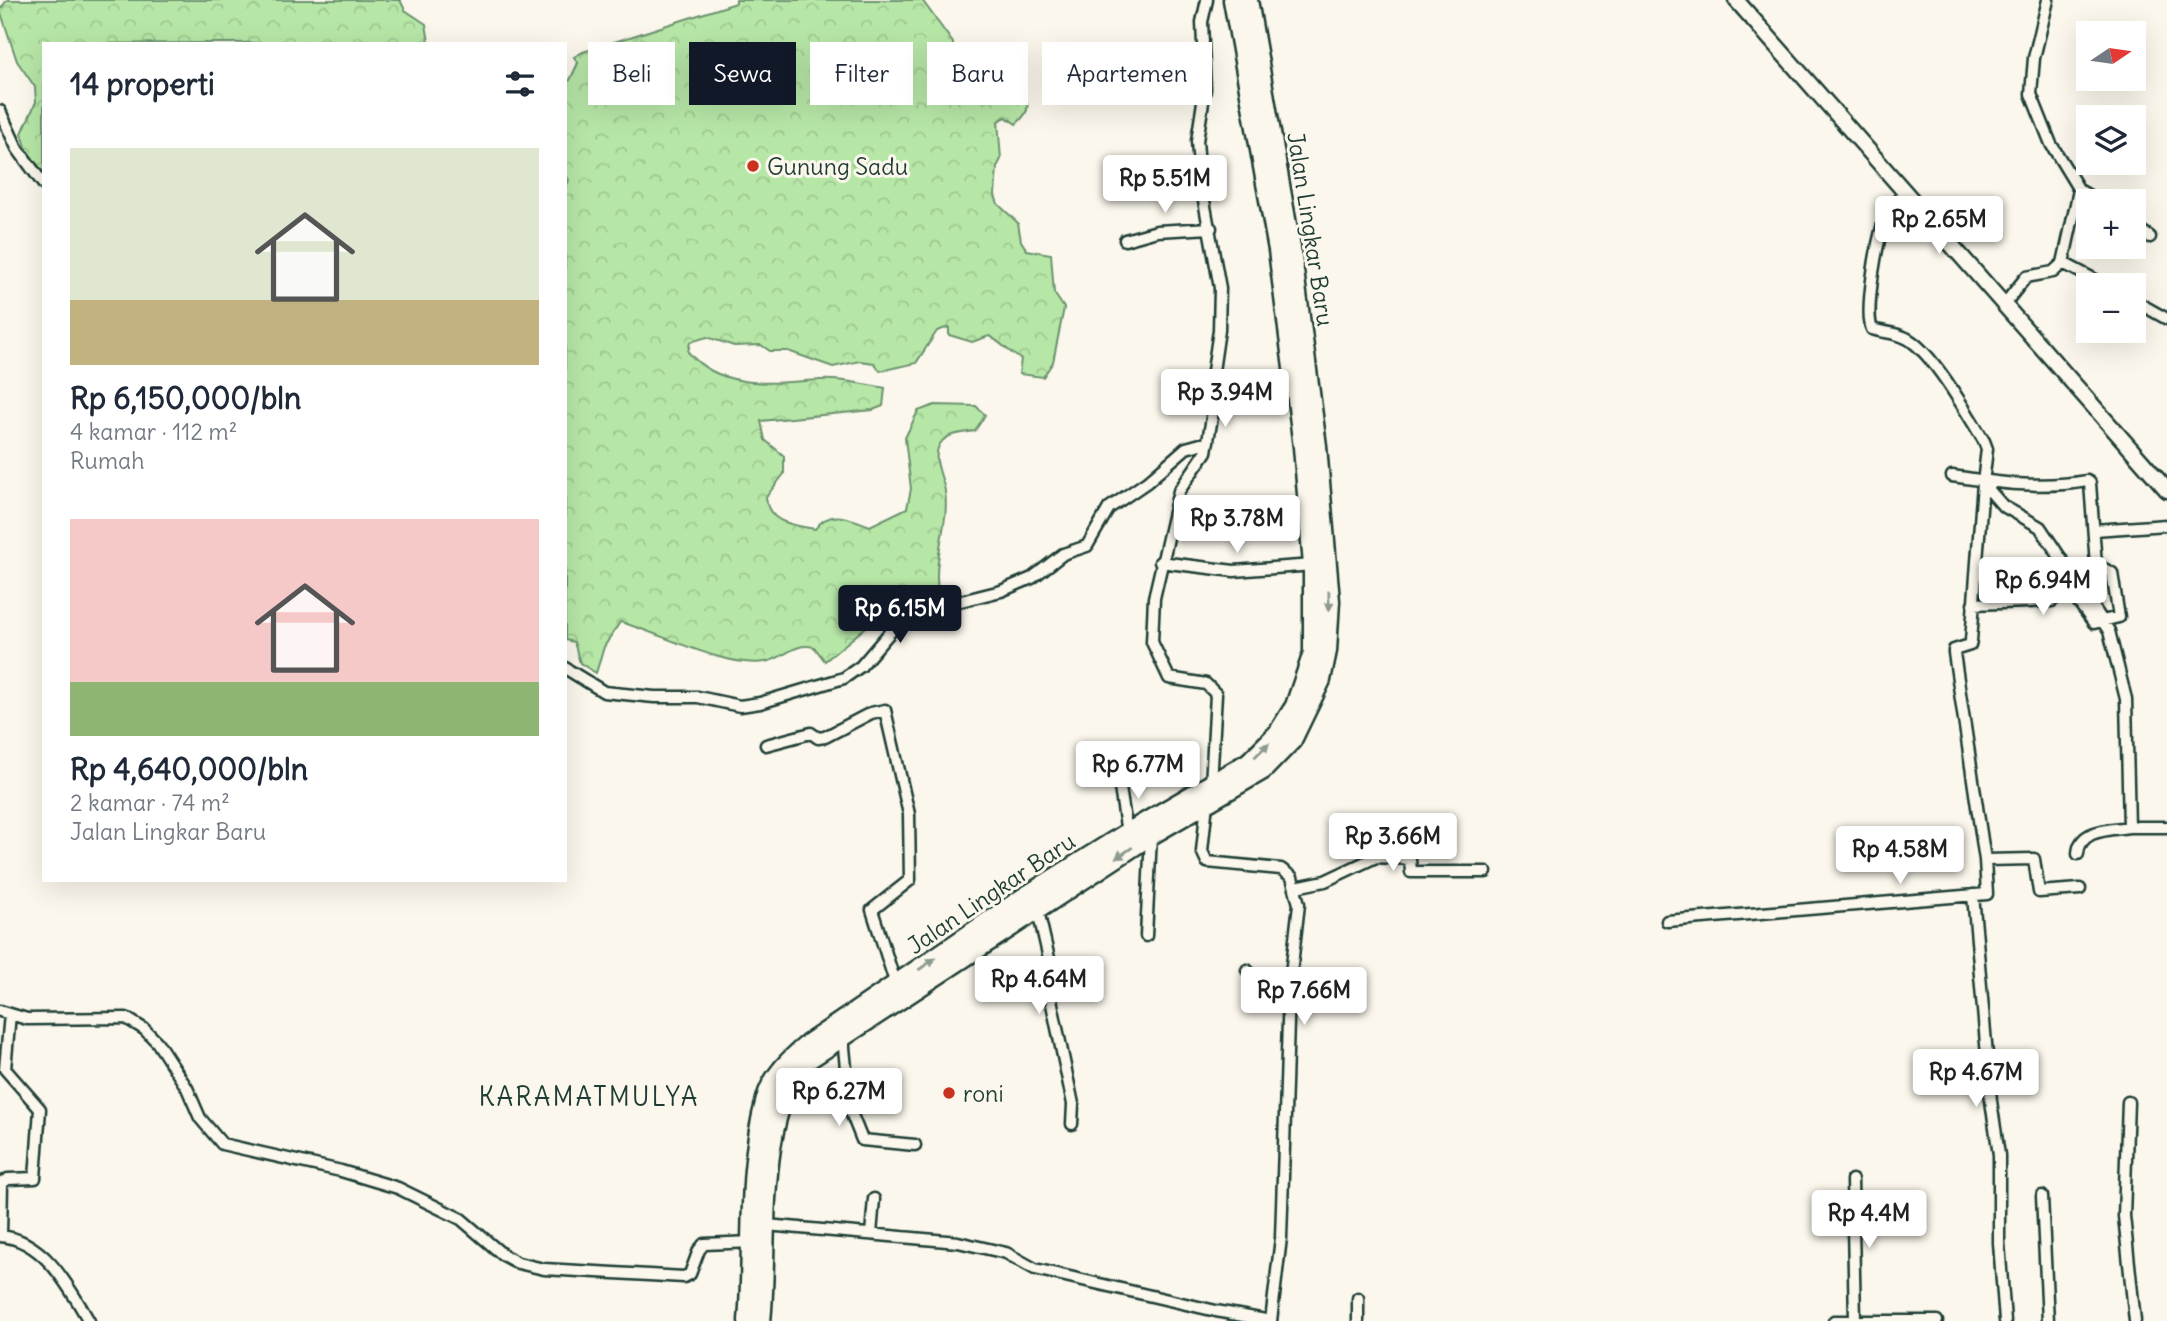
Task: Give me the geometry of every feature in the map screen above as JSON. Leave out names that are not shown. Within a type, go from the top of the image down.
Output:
[{"type":"highway","name":"Jalan Lingkar Baru","points":[[748,1321],[771,1153],[788,1083],[806,1061],[1038,911],[1209,794],[1263,750],[1296,706],[1313,653],[1313,565],[1303,447],[1278,250],[1233,0]]},
{"type":"highway","name":"Jalan Lingkar Baru","points":[[761,1321],[758,1149],[766,1099],[789,1060],[808,1044],[1023,898],[1127,832],[1263,770],[1292,740],[1321,680],[1327,651],[1330,601],[1317,446],[1292,248],[1248,0]]},
{"type":"main road","points":[[1737,0],[2167,490]]},
{"type":"street","points":[[89,1321],[54,1266],[20,1240],[0,1236],[2,1183],[8,1179],[35,1178],[41,1116],[34,1101],[5,1069],[5,1012],[27,1019],[126,1018],[144,1028],[158,1042],[187,1088],[200,1118],[222,1144],[341,1171],[398,1188],[461,1219],[503,1255],[524,1266],[580,1272],[684,1277],[690,1274],[699,1250],[705,1244],[760,1236],[871,1234],[981,1247],[1006,1253],[1035,1269],[1271,1321],[1281,1238],[1289,991],[1299,904],[1296,887],[1288,873],[1281,869],[1207,862],[1202,851],[1216,694],[1206,684],[1169,678],[1152,642],[1154,598],[1160,562],[1179,491],[1203,458],[1213,406],[1212,378],[1219,330],[1220,288],[1200,179],[1198,141],[1205,89],[1202,22],[1207,0]]},
{"type":"street","points":[[2048,0],[2034,58],[2031,94],[2051,144],[2078,189]]},
{"type":"street","points":[[0,111],[16,148],[42,182]]},
{"type":"street","points":[[1667,922],[1989,892],[1954,653],[1954,650],[1965,647],[1971,641],[1988,483],[1987,449],[1959,402],[1911,341],[1893,332],[1872,329],[1869,323],[1881,234],[1887,213],[1905,193]]},
{"type":"street","points":[[2003,306],[2030,274],[2053,272],[2063,263],[2076,204]]},
{"type":"street","points":[[1125,240],[1157,231],[1211,228]]},
{"type":"street","points":[[2146,234],[2150,237]]},
{"type":"street","points":[[2063,263],[2082,273]]},
{"type":"street","points":[[2146,307],[2167,319]]},
{"type":"street","points":[[567,669],[604,692],[654,697],[698,697],[740,706],[805,692],[844,678],[860,666],[891,631],[914,617],[937,607],[1001,591],[1032,578],[1063,554],[1084,548],[1110,508],[1147,482],[1186,448],[1208,442]]},
{"type":"street","points":[[1952,476],[1988,483],[2037,487],[2087,481],[2092,486],[2096,565],[2112,573],[2119,617],[2091,620],[2068,588],[2052,601],[1973,604]]},
{"type":"street","points":[[1988,483],[2003,506],[2040,527],[2114,643],[2126,699],[2129,827]]},
{"type":"street","points":[[2094,530],[2167,525]]},
{"type":"street","points":[[1160,562],[1234,571],[1313,565]]},
{"type":"street","points":[[766,745],[811,733],[818,738],[825,737],[871,713],[885,710],[911,832],[910,880],[872,910],[896,985]]},
{"type":"street","points":[[1118,775],[1127,832]]},
{"type":"street","points":[[2078,855],[2078,846],[2086,836],[2129,827],[2167,827]]},
{"type":"street","points":[[1146,936],[1151,835]]},
{"type":"street","points":[[1296,887],[1325,881],[1376,857],[1410,859],[1411,872],[1486,872]]},
{"type":"street","points":[[1985,860],[2034,859],[2039,892],[2080,889]]},
{"type":"street","points":[[1973,895],[1992,1112],[1999,1155],[1999,1242],[2005,1321]]},
{"type":"street","points":[[1038,911],[1054,980],[1048,984],[1073,1104],[1072,1124]]},
{"type":"street","points":[[1247,970],[1258,984],[1268,989],[1289,991]]},
{"type":"street","points":[[843,1037],[850,1110],[862,1140],[915,1145]]},
{"type":"street","points":[[2128,1102],[2124,1216],[2136,1321]]},
{"type":"street","points":[[1852,1180],[1855,1320]]},
{"type":"street","points":[[2042,1196],[2048,1321]]},
{"type":"street","points":[[871,1234],[874,1199]]},
{"type":"street","points":[[1358,1298],[1358,1321]]},
{"type":"street","points":[[1834,1321],[1937,1321]]},
{"type":"green space","points":[[7,0],[400,0],[405,10],[426,24],[429,42],[42,42],[42,171],[27,151],[22,133],[36,102],[35,87],[17,61],[0,10]]},
{"type":"green space","points":[[736,0],[922,0],[952,42],[927,42],[927,105],[1026,105],[1024,115],[1016,124],[1006,117],[998,121],[1001,159],[997,167],[995,195],[998,204],[1018,223],[1021,241],[1027,250],[1051,254],[1054,293],[1064,308],[1053,362],[1043,377],[1019,374],[1021,359],[993,338],[989,336],[972,342],[949,335],[949,327],[937,331],[916,363],[880,371],[874,363],[860,361],[833,367],[788,351],[770,351],[761,345],[734,346],[707,337],[690,342],[688,352],[701,365],[732,379],[767,383],[836,380],[885,388],[883,406],[873,410],[761,421],[765,440],[784,456],[784,474],[766,497],[767,506],[776,517],[790,524],[815,529],[827,519],[840,517],[870,526],[907,508],[911,489],[905,438],[918,411],[935,405],[976,406],[985,415],[975,431],[947,438],[938,449],[937,461],[946,504],[937,569],[939,598],[907,614],[886,631],[877,618],[825,661],[814,647],[807,646],[765,662],[730,660],[620,622],[604,647],[596,673],[580,663],[574,642],[567,640],[567,82],[578,63],[574,57],[588,50],[588,105],[675,105],[675,42],[614,42],[736,3]]},
{"type":"place","name":"Gunung Sadu","points":[[753,166]]},
{"type":"place","name":"roni","points":[[949,1093]]},
{"type":"district","name":"KARAMATMULYA","points":[[589,1096]]}]
